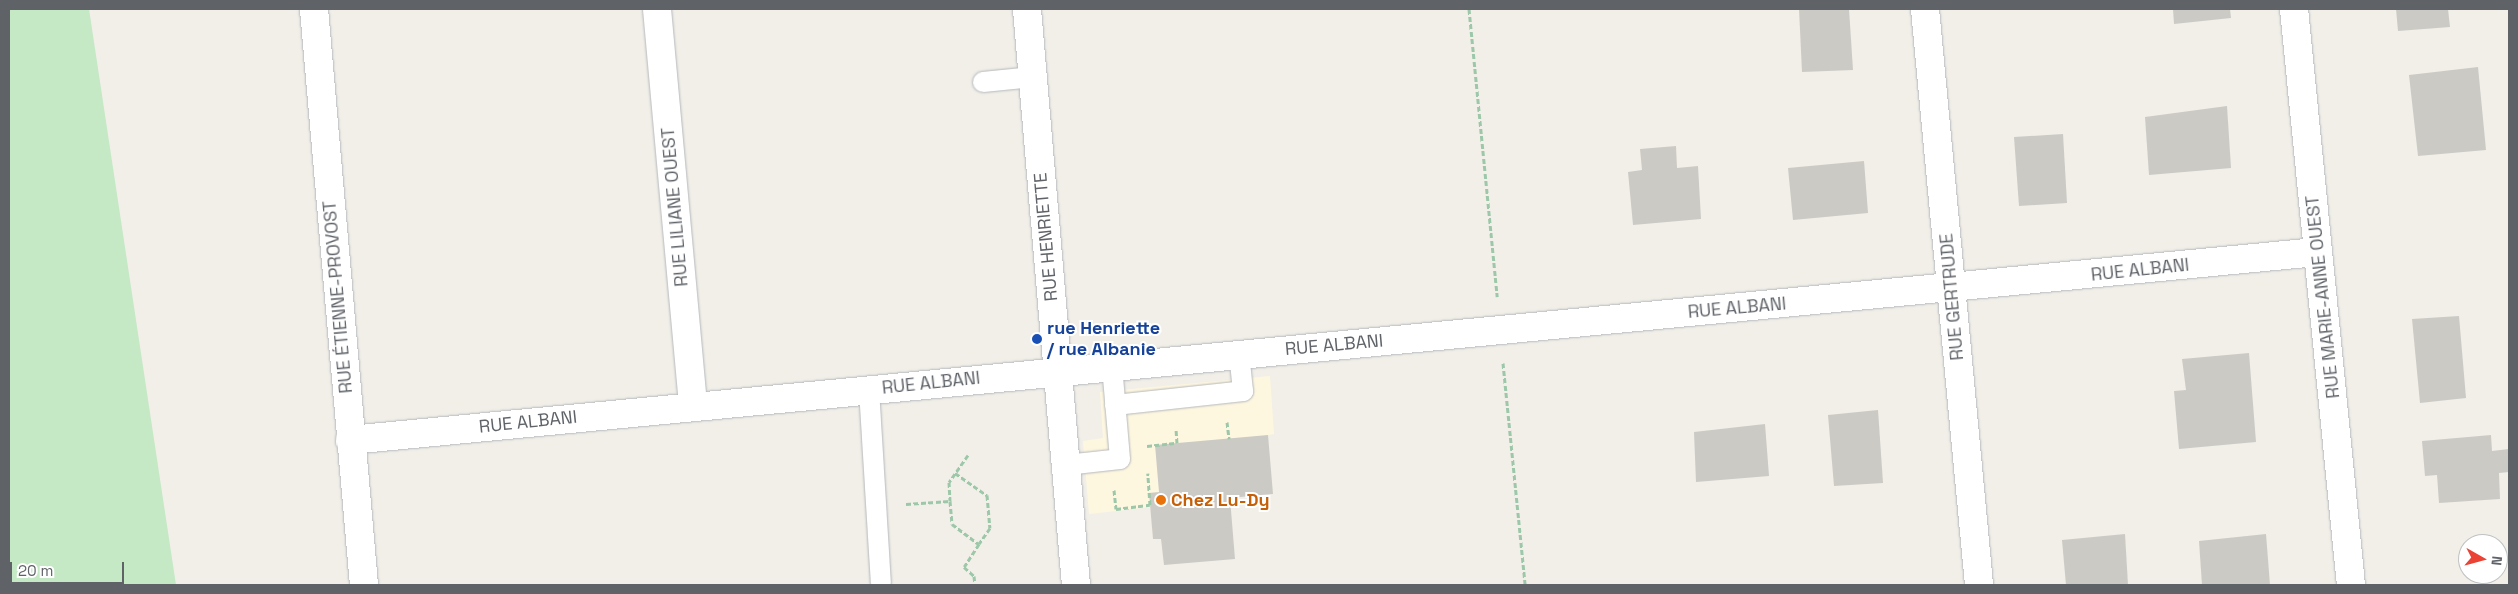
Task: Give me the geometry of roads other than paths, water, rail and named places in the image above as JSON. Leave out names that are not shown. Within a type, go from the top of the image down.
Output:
[{"type":"street","name":"RUE ÉTIENNE-PROVOST","points":[[314,9],[364,585]]},
{"type":"street","name":"RUE LILIANE OUEST","points":[[657,9],[693,405]]},
{"type":"street","name":"RUE HENRIETTE","points":[[1027,9],[1076,585]]},
{"type":"street","name":"RUE GERTRUDE","points":[[1925,9],[1979,585]]},
{"type":"street","name":"RUE MARIE-ANNE OUEST","points":[[2294,9],[2351,585]]},
{"type":"street","name":"RUE ALBANI","points":[[350,440],[693,405],[1952,289],[2318,252]]},
{"type":"lane","points":[[983,82],[1033,77]]},
{"type":"lane","points":[[1115,405],[1243,391],[1239,354]]},
{"type":"lane","points":[[1066,465],[1120,459],[1112,366]]},
{"type":"lane","points":[[870,389],[881,584]]},
{"type":"place","name":"rue Henriette / rue Albanie","points":[[1037,339]]},
{"type":"place","name":"Chez Lu-Dy","points":[[1161,500]]}]
